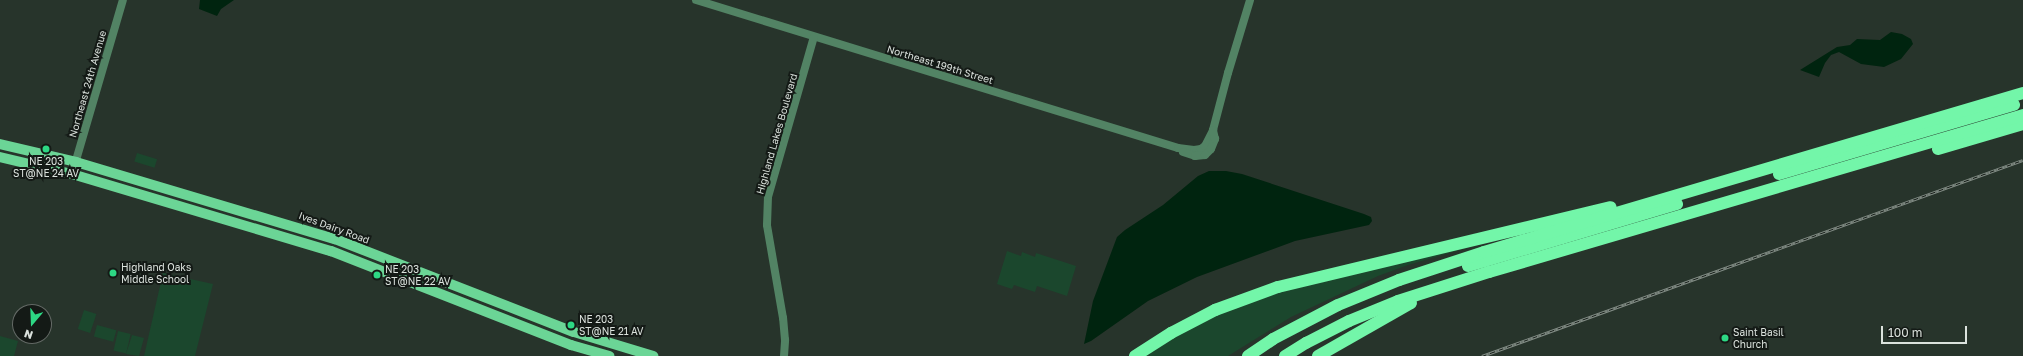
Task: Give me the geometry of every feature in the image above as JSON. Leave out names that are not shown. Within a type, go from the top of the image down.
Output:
[{"type":"highway","points":[[1248,356],[1273,339],[1338,305],[1399,280],[1484,252],[2023,93]]},
{"type":"highway","points":[[1260,356],[1317,323],[1378,295],[1421,279],[2023,102]]},
{"type":"highway","points":[[1285,356],[1342,325],[1398,301],[1489,272],[2023,115]]},
{"type":"highway","points":[[1296,356],[1352,327],[1411,303],[1741,204],[2023,124]]},
{"type":"highway","points":[[1134,356],[1171,333],[1215,310],[1278,287],[1647,197],[1677,196]]},
{"type":"highway","points":[[1318,356],[1411,303]]},
{"type":"main road","name":"Ives Dairy Road","points":[[0,144],[76,162],[335,239],[574,332],[654,356]]},
{"type":"main road","points":[[0,157],[72,174],[330,251],[571,344],[609,356]]},
{"type":"street","name":"Northeast 24th Avenue","points":[[72,174],[123,0]]},
{"type":"street","name":"Northeast 199th Street","points":[[696,0],[1178,148],[1202,150],[1206,146],[1208,137],[1213,130],[1250,0]]},
{"type":"street","name":"Highland Lakes Boulevard","points":[[784,356],[784,318],[767,225],[768,197],[814,37]]},
{"type":"shaded area","points":[[200,0],[234,0],[221,9],[217,16],[199,9]]},
{"type":"shaded area","points":[[1891,32],[1902,34],[1911,39],[1913,44],[1901,59],[1884,67],[1861,64],[1839,52],[1831,55],[1825,63],[1819,77],[1800,70],[1837,47],[1850,45],[1857,39],[1880,40]]},
{"type":"shaded area","points":[[137,153],[157,159],[154,168],[134,162]]},
{"type":"shaded area","points":[[1209,171],[1226,171],[1242,174],[1364,214],[1371,217],[1372,221],[1369,225],[1295,241],[1197,277],[1148,301],[1091,341],[1084,344],[1093,301],[1117,237],[1163,205],[1198,176]]},
{"type":"shaded area","points":[[1497,239],[1408,265],[1378,276],[1291,317],[1228,356],[1138,356],[1245,300]]},
{"type":"shaded area","points":[[1007,251],[1021,256],[1022,252],[1035,257],[1036,253],[1076,266],[1067,296],[1037,286],[1035,292],[1014,285],[1012,289],[997,284]]},
{"type":"shaded area","points":[[163,273],[213,284],[195,356],[144,356]]},
{"type":"shaded area","points":[[84,310],[96,314],[90,333],[78,329]]},
{"type":"shaded area","points":[[97,325],[116,330],[113,342],[94,337]]},
{"type":"shaded area","points":[[118,331],[131,334],[126,353],[114,350]]},
{"type":"shaded area","points":[[132,335],[144,338],[139,356],[126,354]]},
{"type":"shaded area","points":[[0,336],[12,339],[12,344],[17,344],[14,356],[0,356]]},
{"type":"railway","points":[[1482,356],[2023,160]]},
{"type":"place","name":"NE 203 ST@NE 24 AV","points":[[46,149]]},
{"type":"place","name":"Highland Oaks Middle School","points":[[113,273]]},
{"type":"place","name":"NE 203 ST@NE 22 AV","points":[[377,275]]},
{"type":"place","name":"NE 203 ST@NE 21 AV","points":[[571,325]]},
{"type":"place","name":"Saint Basil Church","points":[[1725,338]]}]
